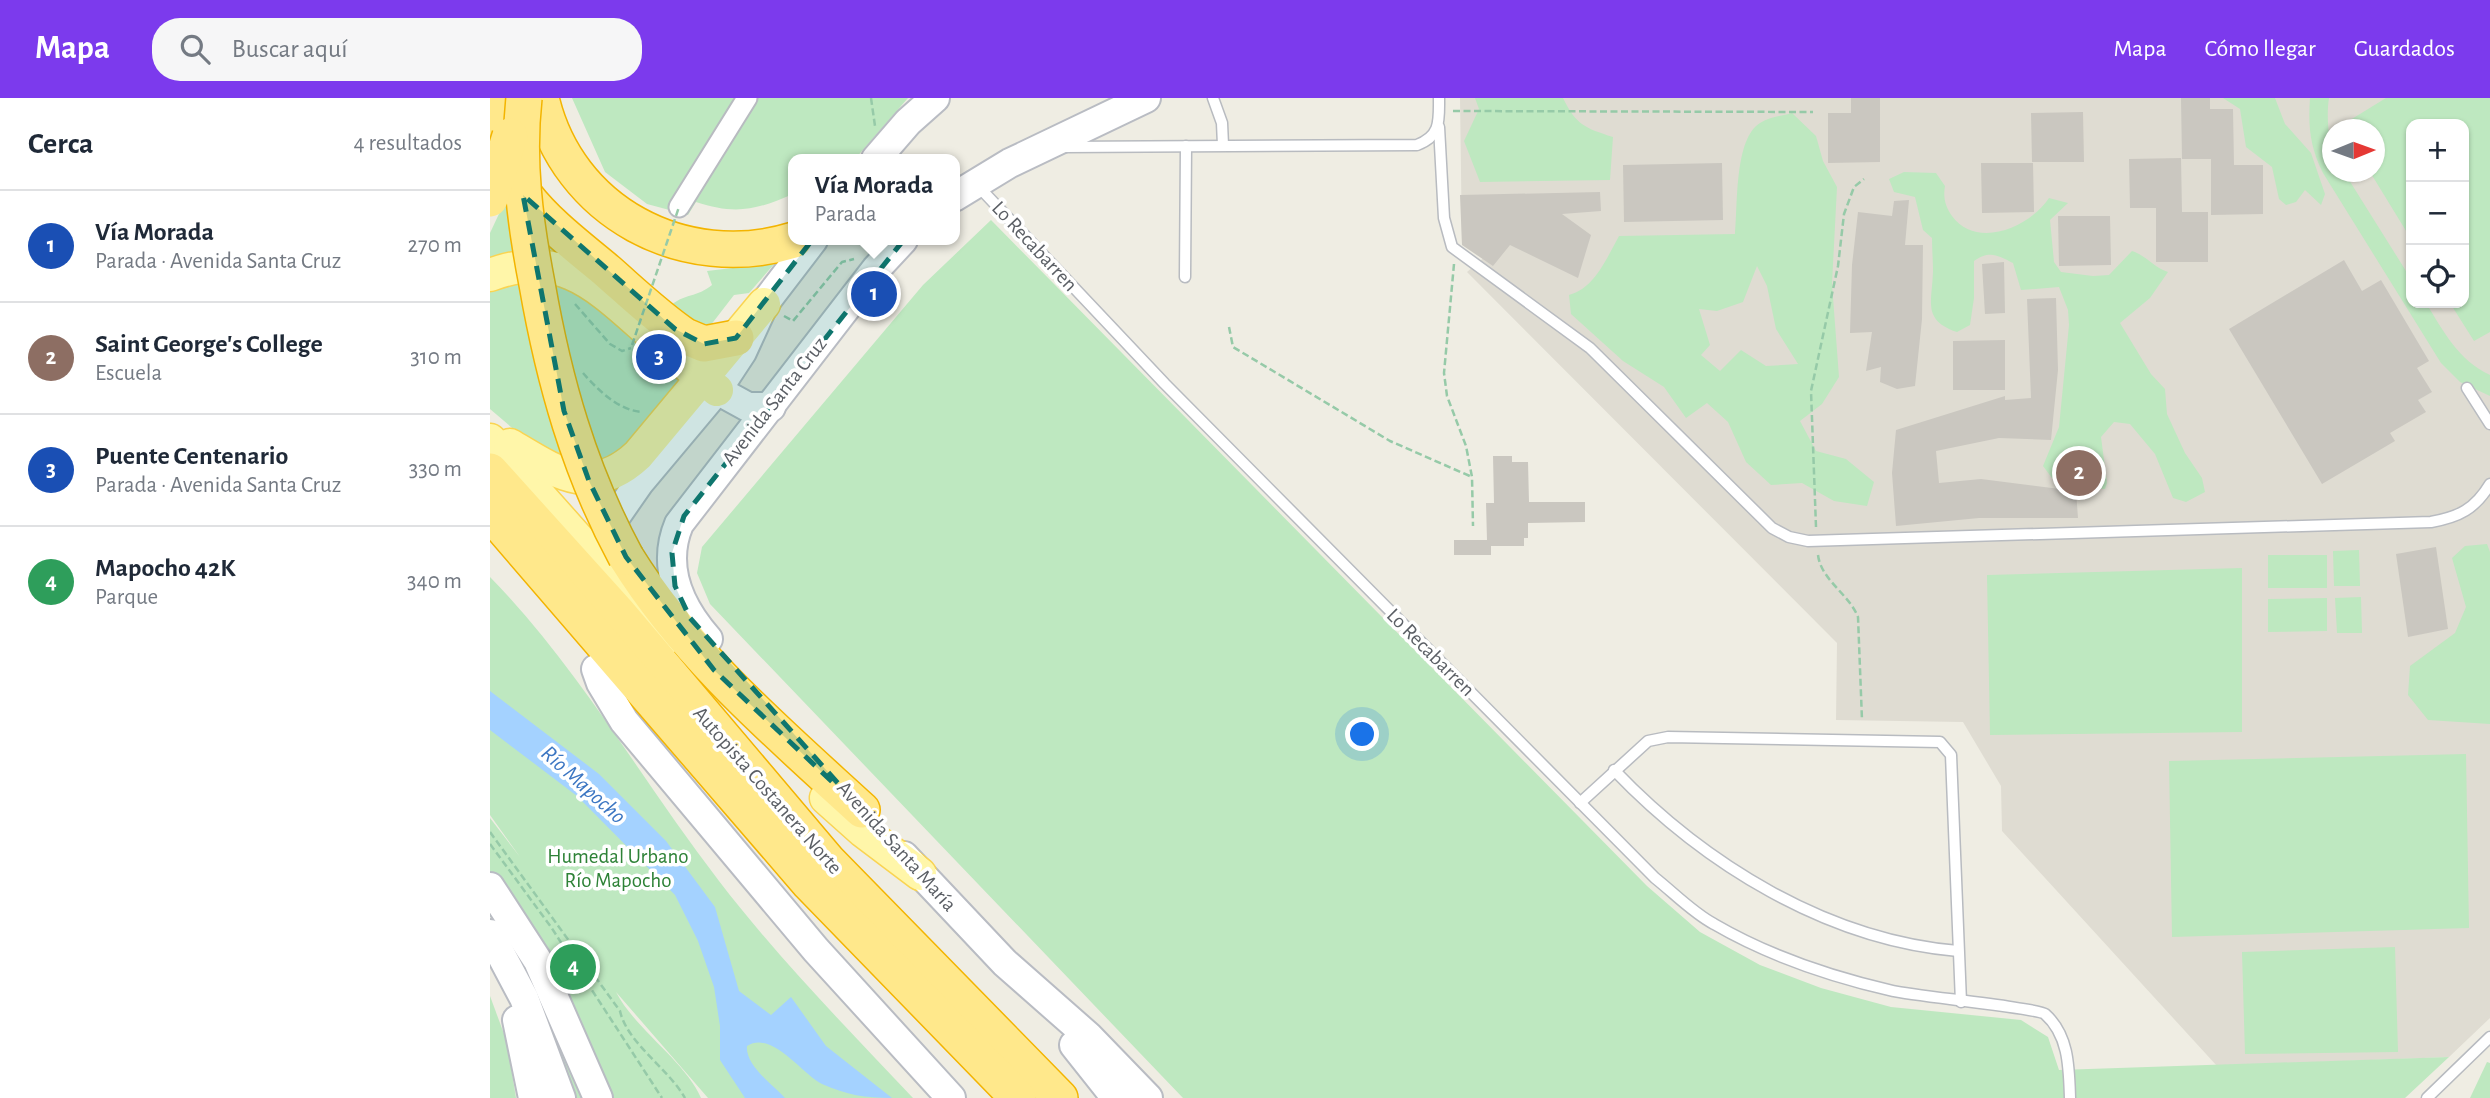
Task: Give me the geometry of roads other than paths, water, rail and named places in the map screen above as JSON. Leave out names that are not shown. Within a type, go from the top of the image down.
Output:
[{"type":"highway","points":[[490,199],[502,168],[518,98]]},
{"type":"highway","points":[[524,98],[521,169],[525,213],[551,362],[564,411],[589,481],[626,557],[660,606],[714,670],[862,810]]},
{"type":"highway","points":[[541,98],[551,130],[571,167],[599,199],[632,224],[671,241],[713,250],[756,249],[788,241]]},
{"type":"highway","points":[[490,107],[501,156],[514,182],[539,214],[685,337],[704,344],[736,338]]},
{"type":"highway","name":"Autopista Costanera Norte","points":[[490,471],[619,614],[828,861],[1060,1098]]},
{"type":"highway","name":"Autopista Costanera Norte","points":[[490,513],[597,653],[809,883],[1018,1098]]},
{"type":"highway","points":[[490,538],[597,653]]},
{"type":"highway","points":[[934,1014],[993,1098]]},
{"type":"main road","points":[[876,146],[935,98]]},
{"type":"main road","points":[[965,190],[1046,146],[1146,98]]},
{"type":"main road","points":[[490,434],[562,476],[583,478],[609,474],[638,455],[742,352],[771,315],[810,245]]},
{"type":"main road","name":"Avenida Santa Cruz","points":[[673,574],[672,553],[679,524],[876,268],[898,245]]},
{"type":"main road","points":[[490,275],[506,269],[536,265],[577,275],[608,296],[710,385],[748,407],[771,407]]},
{"type":"main road","points":[[614,519],[710,385],[736,338],[771,315]]},
{"type":"main road","points":[[490,440],[730,709],[863,831],[920,874]]},
{"type":"main road","name":"Avenida Santa María","points":[[673,574],[679,598],[690,618],[814,752],[920,874],[1005,963],[1088,1036],[1148,1098]]},
{"type":"main road","points":[[597,653],[601,684],[624,721],[816,950],[951,1098]]},
{"type":"main road","points":[[490,887],[538,961],[598,1098]]},
{"type":"main road","points":[[491,935],[520,1029],[533,1098]]},
{"type":"main road","points":[[491,935],[528,1008],[561,1098]]},
{"type":"main road","points":[[1005,963],[1116,1098]]},
{"type":"street","points":[[679,207],[747,98]]},
{"type":"lane","points":[[1439,98],[1444,218],[1452,247],[1590,348],[1772,528],[1789,537],[1817,540],[2431,522],[2457,517],[2472,507],[2490,484]]},
{"type":"lane","points":[[1214,99],[1222,123],[1223,145]]},
{"type":"lane","points":[[1046,146],[1417,145],[1432,140],[1439,127]]},
{"type":"lane","points":[[1185,277],[1186,146]]},
{"type":"lane","name":"Lo Recabarren","points":[[965,190],[1165,384],[1656,878],[1712,923],[1766,950],[1826,973],[1894,991],[2043,1012],[2060,1031],[2069,1062],[2070,1098]]},
{"type":"lane","points":[[2467,388],[2490,424]]},
{"type":"lane","points":[[1580,803],[1648,741],[1668,737],[1940,742],[1951,755],[1961,1002]]},
{"type":"lane","points":[[1615,770],[1685,835],[1811,912],[1864,934],[1912,946],[1958,951]]},
{"type":"lane","points":[[2427,1098],[2490,1037]]},
{"type":"water","name":"Río Mapocho","points":[[490,691],[599,774],[666,841],[715,907],[739,991],[771,1015],[791,997],[826,1046],[892,1098],[856,1095],[831,1088],[814,1079],[776,1048],[757,1043],[747,1046],[750,1060],[785,1098],[745,1098],[720,1060],[720,1026],[714,987],[698,941],[675,895],[577,796],[490,730]]},
{"type":"place","name":"Vía Morada","points":[[874,294]]},
{"type":"place","name":"Puente Centenario","points":[[659,357]]},
{"type":"place","name":"Saint George's College","points":[[2079,473]]},
{"type":"place","name":"Mapocho 42K","points":[[573,967]]},
{"type":"park label","name":"Humedal Urbano Río Mapocho","points":[[618,868]]}]
